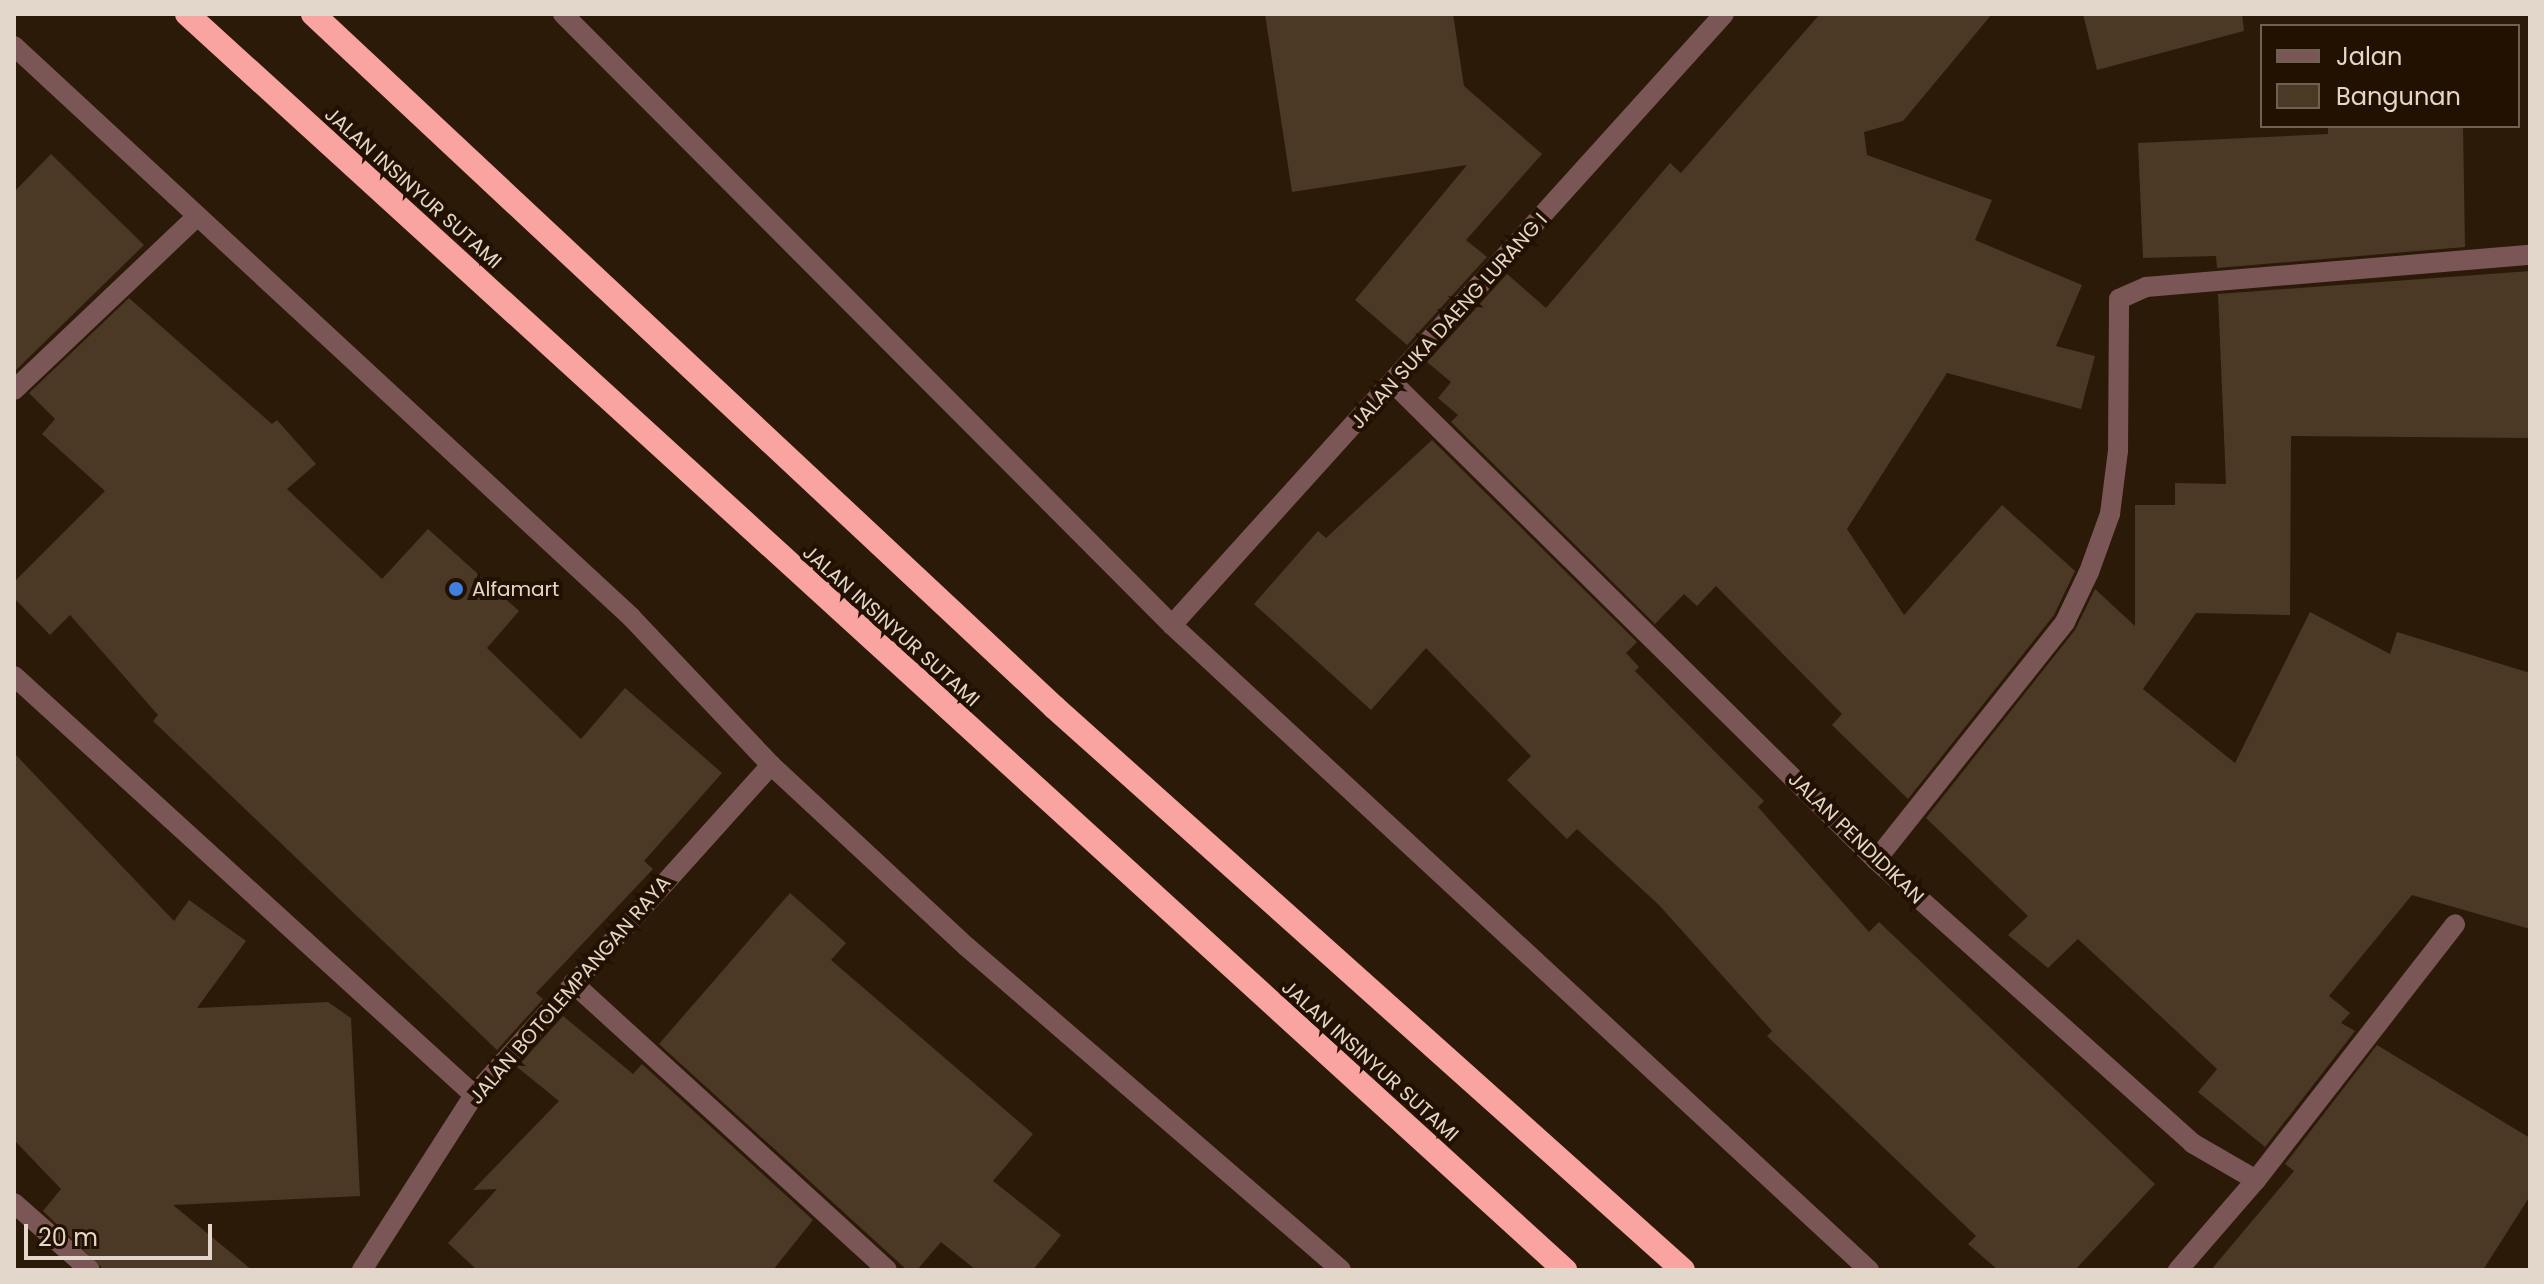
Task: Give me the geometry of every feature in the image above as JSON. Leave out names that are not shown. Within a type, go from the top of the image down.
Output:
[{"type":"highway","name":"JALAN INSINYUR SUTAMI","points":[[187,14],[1565,1270]]},
{"type":"highway","points":[[313,14],[1054,707],[1683,1270]]},
{"type":"street","points":[[563,14],[1172,625],[1869,1270]]},
{"type":"street","name":"JALAN SUKA DAENG LURANG I","points":[[1172,625],[1394,384],[1724,14]]},
{"type":"street","points":[[14,46],[631,617],[771,765],[967,947],[1341,1270]]},
{"type":"street","points":[[14,390],[196,217]]},
{"type":"street","points":[[1876,860],[2065,622],[2089,572],[2110,514],[2118,451],[2119,299],[2146,287],[2530,255]]},
{"type":"street","name":"JALAN PENDIDIKAN","points":[[1394,384],[1876,860],[2192,1143],[2256,1180]]},
{"type":"street","points":[[14,676],[474,1095]]},
{"type":"street","name":"JALAN BOTOLEMPANGAN RAYA","points":[[362,1270],[474,1095],[771,765]]},
{"type":"street","points":[[2178,1270],[2256,1180],[2455,924]]},
{"type":"street","points":[[573,983],[887,1270]]},
{"type":"street","points":[[14,1203],[90,1270]]},
{"type":"building","points":[[1265,14],[1453,14],[1464,86],[1542,154],[1466,240],[1487,257],[1407,345],[1355,300],[1467,165],[1292,192]]},
{"type":"building","points":[[1820,14],[1992,14],[1903,121],[1864,132],[1867,155],[1992,200],[1975,240],[2082,285],[2056,346],[2095,356],[2081,409],[1947,373],[1847,529],[1904,615],[2002,505],[2075,571],[2054,615],[1908,799],[1832,725],[1842,714],[1716,586],[1697,606],[1684,594],[1655,624],[1451,422],[1458,415],[1438,398],[1451,382],[1427,362],[1507,274],[1546,308],[1670,163],[1681,173]]},
{"type":"building","points":[[2083,14],[2242,14],[2244,31],[2097,70]]},
{"type":"building","points":[[2328,128],[2463,128],[2465,247],[2217,268],[2216,256],[2143,258],[2138,143],[2328,134]]},
{"type":"building","points":[[51,154],[144,245],[14,372],[14,192]]},
{"type":"building","points":[[2530,271],[2530,438],[2291,436],[2290,615],[2196,613],[2143,689],[2235,763],[2310,612],[2390,654],[2397,632],[2530,673],[2530,929],[2412,895],[2329,996],[2350,1013],[2341,1023],[2355,1031],[2265,1147],[2198,1092],[2217,1069],[2078,939],[2048,968],[2008,935],[2028,916],[1926,818],[2075,630],[2095,589],[2135,626],[2135,505],[2175,505],[2175,483],[2226,484],[2218,294]]},
{"type":"building","points":[[129,298],[272,424],[277,420],[316,464],[287,489],[382,579],[428,529],[519,611],[487,648],[581,739],[625,688],[722,773],[644,861],[653,869],[536,993],[543,999],[497,1050],[153,721],[158,715],[70,615],[50,635],[14,598],[14,582],[105,491],[42,434],[55,419],[29,393]]},
{"type":"building","points":[[1432,440],[1637,642],[1626,653],[1639,667],[1635,671],[1764,801],[1758,807],[1869,932],[1879,922],[2155,1184],[2075,1270],[1998,1270],[1968,1244],[1976,1236],[1767,1036],[1772,1031],[1659,905],[1577,829],[1567,839],[1507,780],[1531,756],[1426,648],[1371,710],[1254,604],[1318,531],[1326,538]]},
{"type":"building","points":[[14,753],[174,921],[189,900],[246,941],[197,1008],[328,1002],[351,1018],[360,1196],[173,1205],[252,1270],[104,1270],[43,1211],[61,1189],[14,1140]]},
{"type":"building","points":[[790,893],[846,943],[831,960],[1033,1134],[993,1181],[1061,1235],[1033,1270],[976,1270],[941,1242],[917,1270],[907,1270],[659,1044]]},
{"type":"building","points":[[563,1016],[633,1074],[642,1064],[813,1220],[773,1270],[477,1270],[448,1243],[497,1189],[473,1190],[559,1101],[517,1067]]},
{"type":"building","points":[[2377,1045],[2530,1138],[2530,1196],[2483,1270],[2211,1270],[2294,1171],[2285,1164]]},
{"type":"place","name":"Alfamart","points":[[456,589]]}]
